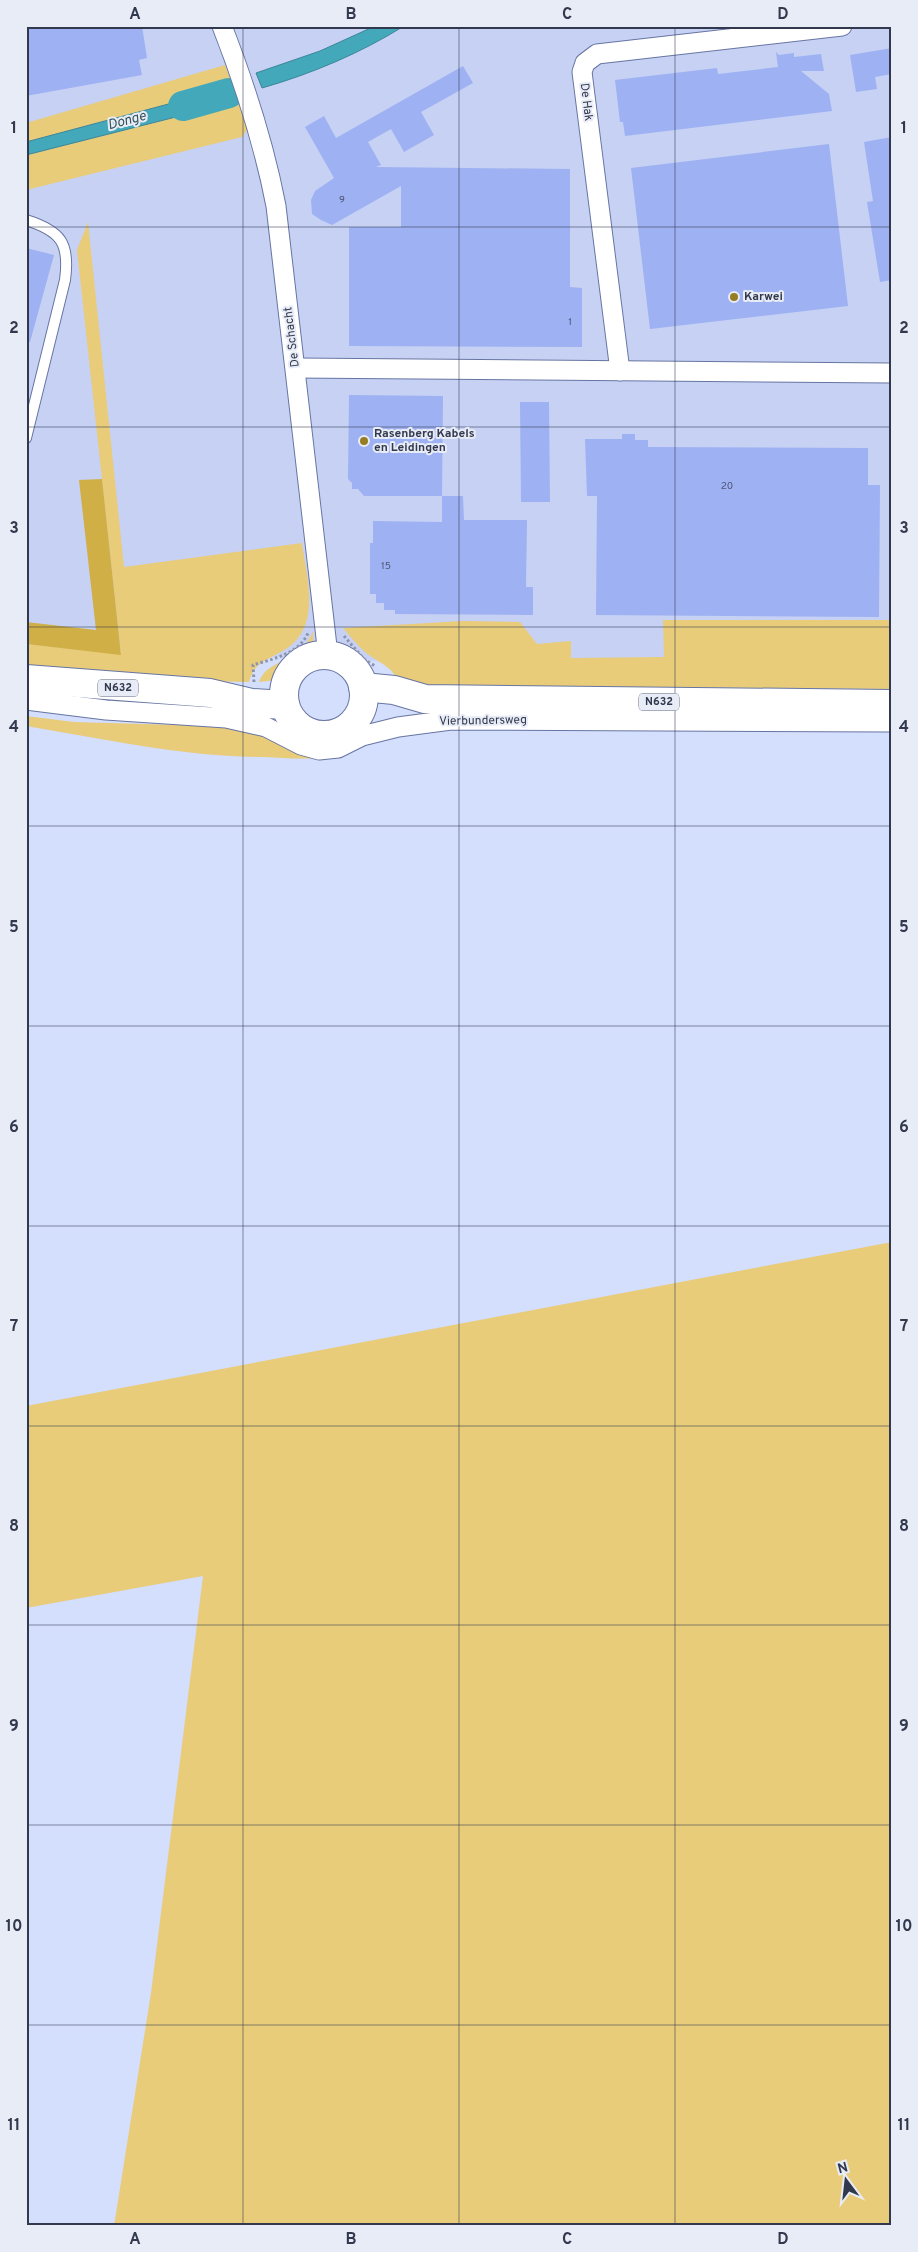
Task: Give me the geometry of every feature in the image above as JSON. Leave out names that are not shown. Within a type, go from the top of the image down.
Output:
[{"type":"main road","points":[[328,655],[340,658],[351,665],[359,675],[362,698],[353,722],[342,730],[328,734],[314,733],[301,728],[291,718],[285,695],[291,672],[301,662],[314,656],[328,655]]},
{"type":"main road","name":"N632","points":[[26,679],[210,693],[254,686],[285,695]]},
{"type":"main road","name":"Vierbundersweg","points":[[362,698],[394,690],[425,699],[752,712],[892,704]]},
{"type":"street","name":"De Schacht","points":[[222,26],[249,98],[267,157],[276,206],[328,655]]},
{"type":"street","name":"De Hak","points":[[620,371],[582,72],[585,63],[597,54],[842,26]]},
{"type":"street","points":[[296,368],[892,374]]},
{"type":"street","name":"Vierbundersweg","points":[[26,700],[106,710],[226,718],[266,727],[301,745],[319,750],[338,748],[362,736],[398,726],[451,720],[752,712],[892,722]]},
{"type":"lane","points":[[26,220],[50,228],[60,236],[66,249],[68,264],[66,280],[26,438]]},
{"type":"shaded area","points":[[26,26],[892,26],[892,680],[278,657],[119,644],[26,643]]},
{"type":"shaded area","points":[[225,65],[249,127],[242,137],[26,190],[26,155],[227,104],[221,90],[26,142],[26,123]]},
{"type":"shaded area","points":[[88,222],[124,567],[302,543],[309,588],[307,618],[303,631],[294,643],[265,660],[257,667],[249,682],[199,681],[26,665],[26,644],[121,654],[77,250]]},
{"type":"shaded area","points":[[102,479],[121,655],[26,644],[26,622],[96,630],[79,480]]},
{"type":"shaded area","points":[[663,620],[890,620],[892,689],[398,685],[394,674],[386,666],[365,652],[343,628],[462,621],[520,622],[537,644],[571,641],[571,658],[664,657]]},
{"type":"shaded area","points":[[313,631],[312,648],[309,654],[286,679],[259,682],[269,669],[300,650]]},
{"type":"shaded area","points":[[26,716],[74,722],[215,726],[254,730],[325,757],[302,759],[174,751],[26,726]]},
{"type":"shaded area","points":[[892,1242],[892,2226],[114,2226],[151,1993],[203,1576],[26,1608],[26,1406]]},
{"type":"water","points":[[375,26],[404,26],[371,45],[335,62],[262,88],[256,73],[320,51]]},
{"type":"water","points":[[221,90],[227,104],[26,155],[26,142]]},
{"type":"building","points":[[26,26],[142,26],[147,58],[139,60],[142,75],[26,96]]},
{"type":"building","points":[[892,48],[892,74],[875,77],[877,89],[856,92],[850,55]]},
{"type":"building","points":[[776,52],[779,55],[794,53],[794,57],[821,54],[824,71],[801,71],[829,94],[832,111],[625,136],[623,122],[620,122],[615,80],[717,68],[718,74],[778,67]]},
{"type":"building","points":[[463,66],[473,83],[421,112],[434,135],[404,152],[391,129],[368,142],[381,165],[376,167],[570,169],[570,287],[582,288],[582,347],[349,346],[349,227],[401,227],[401,186],[332,225],[321,220],[312,214],[311,200],[315,191],[334,178],[305,127],[324,116],[336,138]]},
{"type":"building","points":[[892,137],[892,280],[880,282],[867,202],[873,201],[864,142]]},
{"type":"building","points":[[829,144],[848,306],[650,329],[631,168]]},
{"type":"building","points":[[26,248],[54,255],[30,342],[26,341]]},
{"type":"building","points":[[349,395],[443,396],[442,496],[364,496],[358,489],[352,489],[352,483],[348,479]]},
{"type":"building","points":[[520,402],[549,402],[550,502],[521,502]]},
{"type":"building","points":[[622,434],[635,434],[635,440],[648,440],[648,447],[868,448],[868,485],[880,485],[879,617],[596,615],[597,496],[587,496],[585,439],[622,439]]},
{"type":"building","points":[[442,496],[463,496],[464,520],[527,520],[526,587],[533,587],[533,615],[395,614],[395,610],[384,610],[384,603],[376,603],[376,594],[370,594],[370,543],[373,543],[373,521],[442,522]]},
{"type":"waterway","name":"Donge","points":[[183,106],[229,93]]},
{"type":"place","name":"Karwei","points":[[734,297]]},
{"type":"place","name":"Rasenberg Kabels en Leidingen","points":[[364,441]]}]
